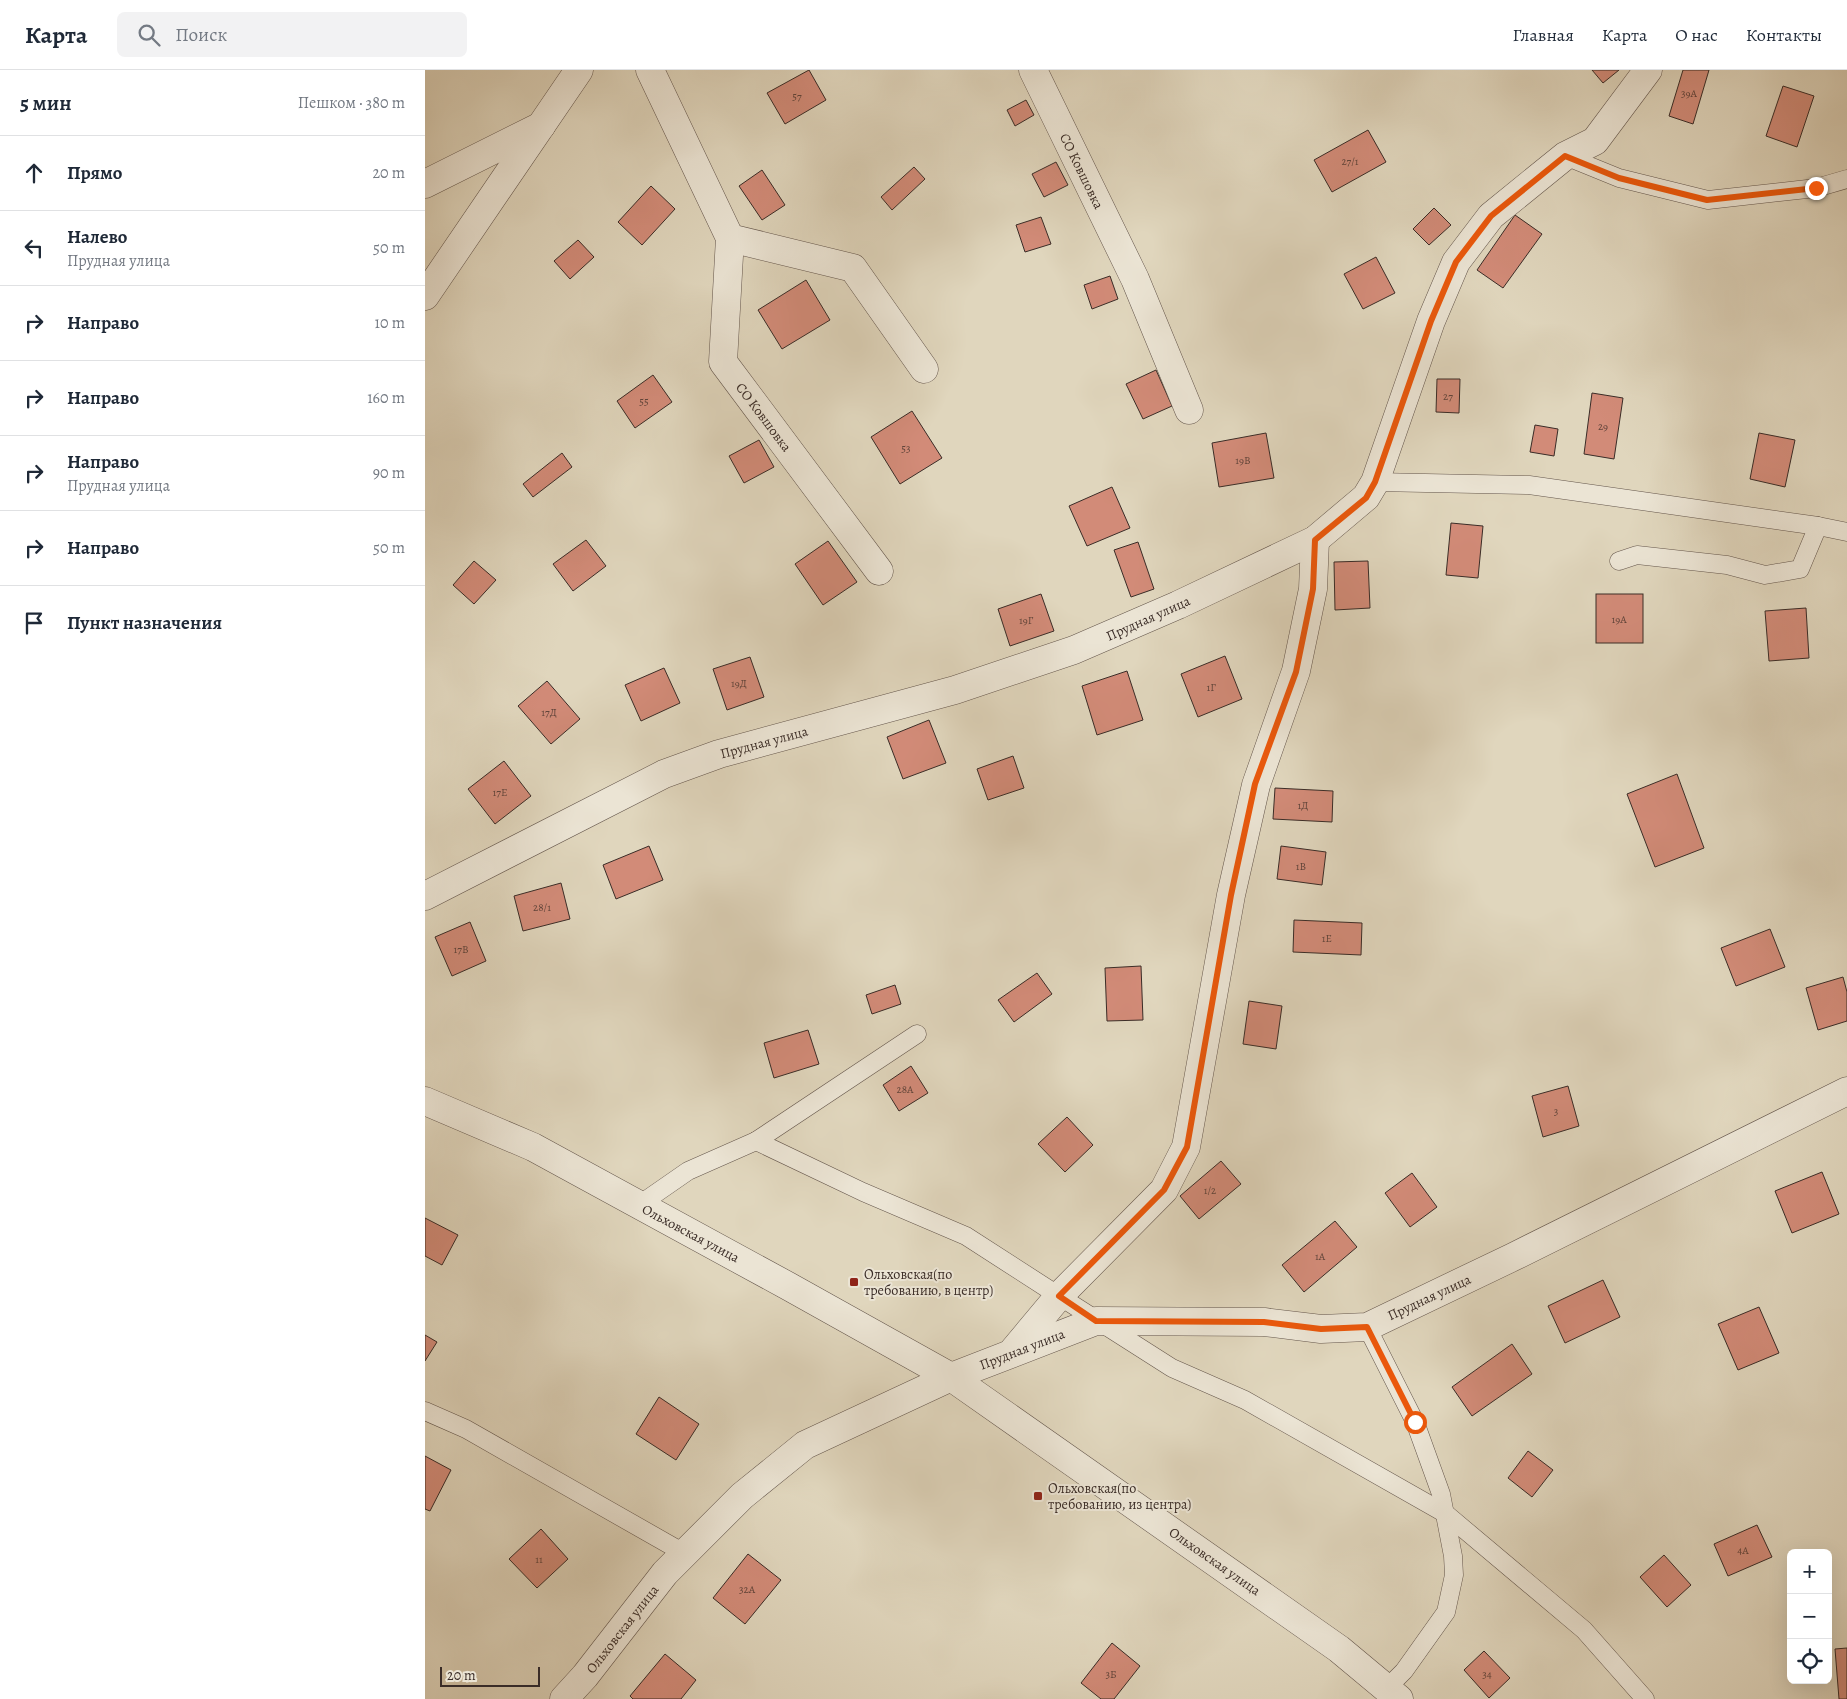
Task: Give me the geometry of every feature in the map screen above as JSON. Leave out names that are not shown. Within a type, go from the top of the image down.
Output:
[{"type":"street","points":[[425,296],[579,70]]},
{"type":"street","name":"СО Ковшовка","points":[[650,70],[730,238],[723,362],[879,571]]},
{"type":"street","name":"СО Ковшовка","points":[[1033,70],[1135,279],[1189,410]]},
{"type":"street","name":"Прудная улица","points":[[425,896],[664,774],[719,754],[955,690],[1074,650],[1178,605],[1315,540],[1366,498],[1375,482],[1431,321],[1456,262],[1491,216],[1565,156],[1595,141],[1648,70]]},
{"type":"street","points":[[425,184],[541,126]]},
{"type":"street","points":[[730,238],[853,268],[924,369]]},
{"type":"street","points":[[1012,1352],[1061,1296],[1164,1190],[1187,1147],[1231,895],[1255,784],[1296,672],[1313,589],[1315,540]]},
{"type":"street","name":"Прудная улица","points":[[951,1377],[1096,1321],[1264,1322],[1321,1329],[1367,1327],[1847,1091]]},
{"type":"street","name":"Ольховская улица","points":[[425,1101],[533,1147],[951,1377],[1339,1648],[1393,1693]]},
{"type":"street","name":"Ольховская улица","points":[[564,1699],[585,1676],[665,1573],[742,1496],[805,1446],[951,1377]]},
{"type":"lane","points":[[1565,156],[1619,178],[1707,200],[1816,188],[1847,178]]},
{"type":"lane","points":[[1375,482],[1529,484],[1818,526],[1847,532]]},
{"type":"lane","points":[[1619,561],[1637,555],[1727,566],[1765,575],[1783,573],[1800,569],[1818,526]]},
{"type":"lane","points":[[639,1206],[688,1171],[756,1142],[917,1034]]},
{"type":"lane","points":[[756,1142],[863,1192],[966,1236],[1172,1368],[1245,1400],[1446,1514],[1584,1630],[1645,1699]]},
{"type":"lane","points":[[1367,1327],[1415,1422],[1441,1494],[1446,1514],[1455,1575],[1446,1612],[1405,1671],[1393,1693]]},
{"type":"lane","points":[[425,1411],[466,1429],[684,1553]]},
{"type":"building","points":[[809,70],[826,100],[785,124],[767,93]]},
{"type":"building","points":[[1592,70],[1619,70],[1603,83]]},
{"type":"building","points":[[1683,70],[1709,70],[1693,124],[1669,116]]},
{"type":"building","points":[[1783,86],[1814,96],[1797,147],[1766,136]]},
{"type":"building","points":[[1026,100],[1034,115],[1015,126],[1007,110]]},
{"type":"building","points":[[1368,130],[1386,162],[1332,192],[1314,160]]},
{"type":"building","points":[[1056,162],[1068,185],[1044,197],[1032,174]]},
{"type":"building","points":[[914,167],[925,179],[892,210],[881,197]]},
{"type":"building","points":[[762,170],[785,205],[762,220],[739,186]]},
{"type":"building","points":[[651,186],[675,209],[642,245],[618,222]]},
{"type":"building","points":[[1434,208],[1451,225],[1429,245],[1413,229]]},
{"type":"building","points":[[1515,215],[1542,234],[1503,288],[1477,270]]},
{"type":"building","points":[[1041,217],[1051,244],[1025,252],[1016,225]]},
{"type":"building","points":[[578,240],[594,257],[570,279],[554,261]]},
{"type":"building","points":[[1376,257],[1395,293],[1363,309],[1344,274]]},
{"type":"building","points":[[1110,276],[1118,299],[1092,309],[1084,285]]},
{"type":"building","points":[[806,280],[830,320],[782,349],[758,310]]},
{"type":"building","points":[[1156,370],[1172,406],[1143,419],[1126,384]]},
{"type":"building","points":[[653,375],[672,402],[635,428],[617,401]]},
{"type":"building","points":[[1437,379],[1460,379],[1459,413],[1436,412]]},
{"type":"building","points":[[1592,393],[1623,398],[1614,459],[1584,454]]},
{"type":"building","points":[[912,411],[942,458],[900,484],[871,437]]},
{"type":"building","points":[[1535,425],[1558,429],[1554,456],[1530,452]]},
{"type":"building","points":[[1266,433],[1274,478],[1219,487],[1212,443]]},
{"type":"building","points":[[1759,433],[1795,440],[1785,487],[1750,479]]},
{"type":"building","points":[[759,440],[774,467],[744,483],[729,456]]},
{"type":"building","points":[[562,453],[572,467],[533,497],[523,484]]},
{"type":"building","points":[[1112,487],[1130,528],[1087,546],[1069,506]]},
{"type":"building","points":[[1451,523],[1483,526],[1478,578],[1446,575]]},
{"type":"building","points":[[586,540],[606,566],[573,591],[553,564]]},
{"type":"building","points":[[828,541],[857,582],[823,605],[795,564]]},
{"type":"building","points":[[1138,542],[1154,589],[1131,597],[1114,550]]},
{"type":"building","points":[[474,561],[496,580],[474,604],[453,585]]},
{"type":"building","points":[[1368,561],[1370,608],[1335,610],[1334,562]]},
{"type":"building","points":[[1041,594],[1054,631],[1010,646],[998,609]]},
{"type":"building","points":[[1596,594],[1643,594],[1643,643],[1596,643]]},
{"type":"building","points":[[1806,608],[1809,658],[1769,661],[1765,611]]},
{"type":"building","points":[[1225,656],[1242,699],[1198,717],[1181,674]]},
{"type":"building","points":[[750,657],[764,697],[727,710],[713,669]]},
{"type":"building","points":[[664,668],[680,703],[641,721],[625,685]]},
{"type":"building","points":[[1127,671],[1143,720],[1097,735],[1082,686]]},
{"type":"building","points":[[547,681],[580,719],[551,744],[518,706]]},
{"type":"building","points":[[929,720],[946,763],[903,779],[887,737]]},
{"type":"building","points":[[1013,756],[1024,788],[988,800],[977,769]]},
{"type":"building","points":[[504,761],[531,796],[495,824],[468,789]]},
{"type":"building","points":[[1677,774],[1704,848],[1655,867],[1627,794]]},
{"type":"building","points":[[1275,788],[1333,791],[1332,822],[1273,819]]},
{"type":"building","points":[[649,846],[663,880],[616,899],[603,865]]},
{"type":"building","points":[[1281,846],[1326,852],[1322,885],[1277,879]]},
{"type":"building","points":[[561,883],[570,919],[523,931],[514,896]]},
{"type":"building","points":[[1294,920],[1362,923],[1361,955],[1293,952]]},
{"type":"building","points":[[470,922],[486,961],[452,976],[435,937]]},
{"type":"building","points":[[1770,929],[1785,967],[1736,986],[1721,948]]},
{"type":"building","points":[[1141,966],[1143,1020],[1107,1021],[1105,968]]},
{"type":"building","points":[[1037,973],[1052,994],[1014,1022],[998,1000]]},
{"type":"building","points":[[1843,977],[1847,992],[1847,1021],[1818,1030],[1806,988]]},
{"type":"building","points":[[895,985],[901,1004],[872,1014],[866,995]]},
{"type":"building","points":[[1249,1001],[1282,1006],[1276,1049],[1243,1044]]},
{"type":"building","points":[[808,1030],[819,1064],[774,1078],[764,1043]]},
{"type":"building","points":[[911,1066],[928,1093],[899,1111],[883,1085]]},
{"type":"building","points":[[1568,1086],[1579,1126],[1543,1137],[1532,1096]]},
{"type":"building","points":[[1067,1117],[1093,1145],[1065,1172],[1038,1144]]},
{"type":"building","points":[[1221,1161],[1241,1184],[1199,1219],[1180,1196]]},
{"type":"building","points":[[1822,1172],[1839,1214],[1792,1233],[1775,1191]]},
{"type":"building","points":[[1412,1173],[1437,1207],[1410,1227],[1385,1193]]},
{"type":"building","points":[[425,1218],[458,1235],[442,1265],[425,1256]]},
{"type":"building","points":[[1335,1221],[1357,1247],[1304,1292],[1282,1265]]},
{"type":"building","points":[[1603,1280],[1620,1317],[1565,1343],[1548,1306]]},
{"type":"building","points":[[1759,1307],[1779,1353],[1738,1370],[1718,1324]]},
{"type":"building","points":[[425,1335],[437,1342],[425,1361]]},
{"type":"building","points":[[1512,1344],[1532,1374],[1472,1416],[1452,1387]]},
{"type":"building","points":[[659,1397],[699,1424],[676,1460],[636,1434]]},
{"type":"building","points":[[1528,1451],[1553,1470],[1532,1497],[1508,1478]]},
{"type":"building","points":[[425,1456],[451,1470],[430,1511],[425,1509]]},
{"type":"building","points":[[1757,1525],[1772,1557],[1728,1576],[1714,1544]]},
{"type":"building","points":[[541,1529],[568,1559],[537,1588],[509,1559]]},
{"type":"building","points":[[748,1554],[781,1580],[745,1624],[713,1598]]},
{"type":"building","points":[[1664,1555],[1691,1585],[1667,1607],[1640,1577]]},
{"type":"building","points":[[1112,1643],[1140,1666],[1114,1699],[1101,1699],[1081,1683]]},
{"type":"building","points":[[1847,1648],[1847,1699],[1839,1699],[1835,1649]]},
{"type":"building","points":[[1484,1651],[1510,1678],[1489,1698],[1464,1670]]},
{"type":"building","points":[[665,1654],[696,1680],[681,1699],[633,1699],[630,1696]]},
{"type":"place","name":"Ольховская(по требованию, в центр)","points":[[854,1282]]},
{"type":"place","name":"Ольховская(по требованию, из центра)","points":[[1038,1496]]},
{"type":"route","points":[[1415,1422],[1367,1327],[1321,1329],[1264,1322],[1096,1321],[1059,1296],[1164,1190],[1187,1147],[1231,895],[1255,784],[1296,672],[1313,589],[1315,540],[1366,498],[1375,482],[1431,321],[1456,262],[1491,216],[1565,156],[1619,178],[1707,200],[1816,188]]}]
